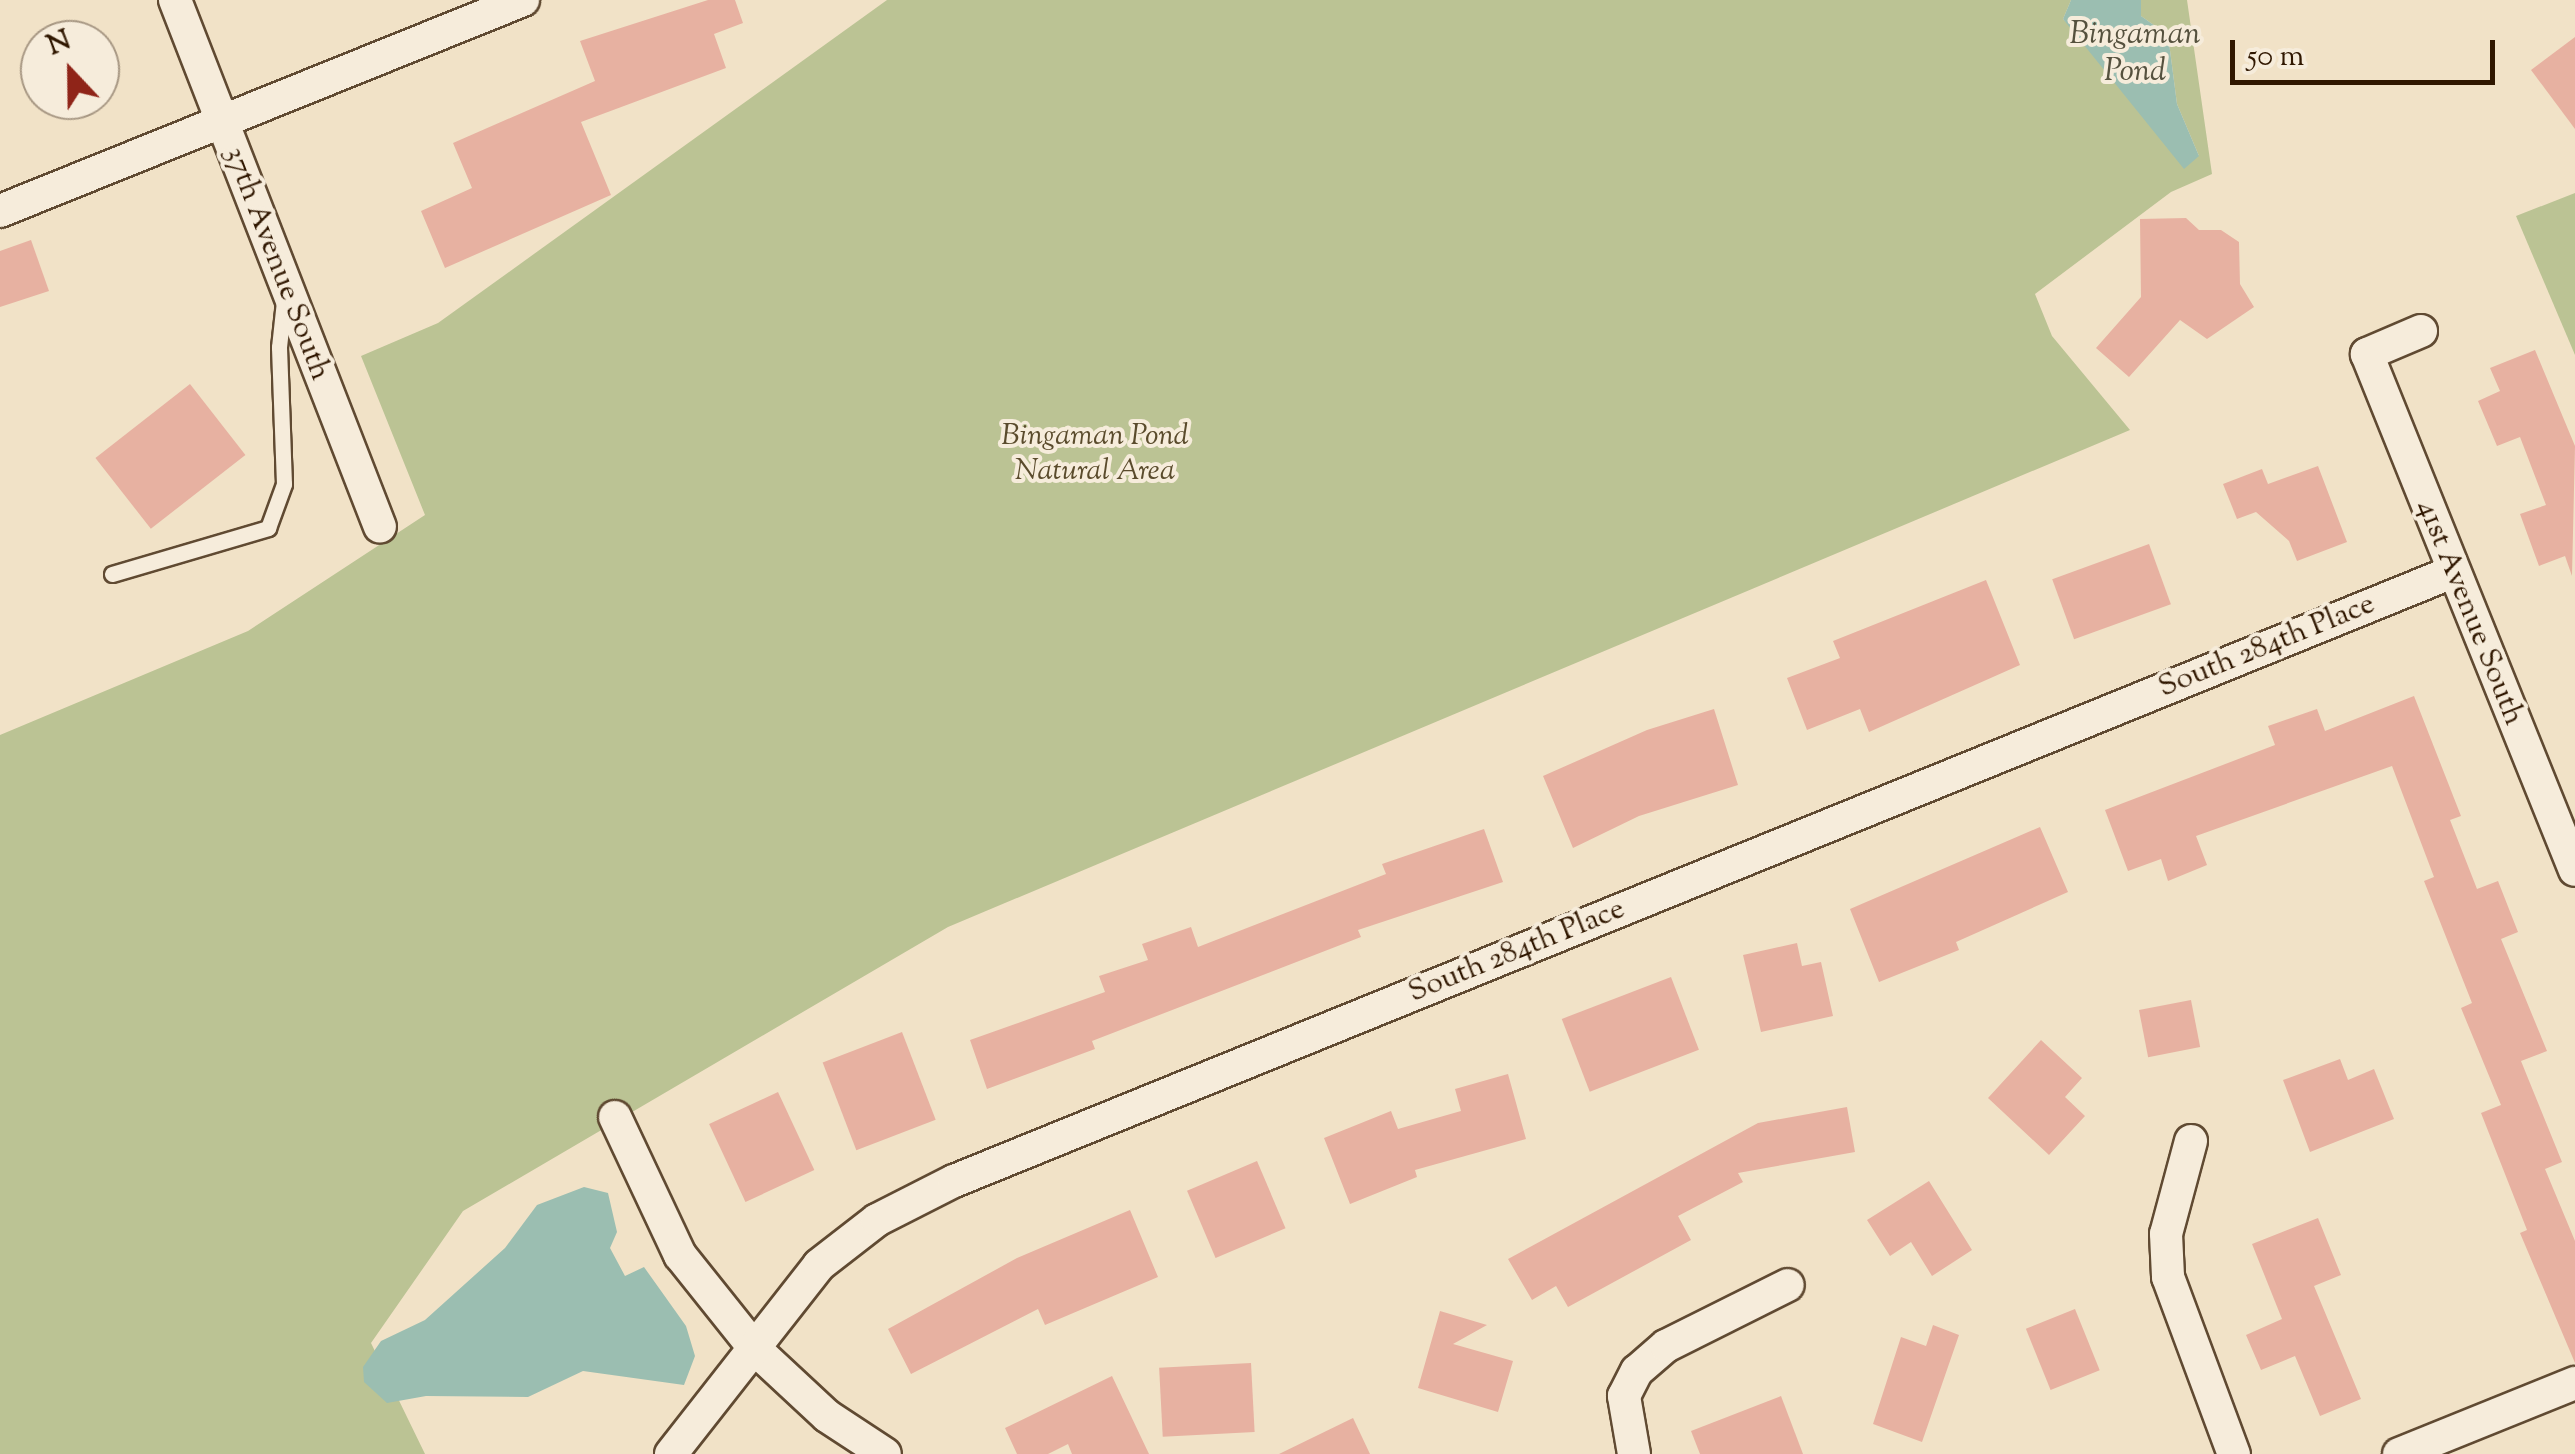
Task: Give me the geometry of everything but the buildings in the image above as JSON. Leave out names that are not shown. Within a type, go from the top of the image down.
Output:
[{"type":"street","name":"37th Avenue South","points":[[174,0],[380,527]]},
{"type":"street","points":[[0,211],[523,0]]},
{"type":"street","name":"41st Avenue South","points":[[2422,331],[2367,354],[2450,573],[2575,870]]},
{"type":"street","name":"South 284th Place","points":[[671,1454],[819,1265],[877,1220],[954,1181],[2450,573]]},
{"type":"street","points":[[615,1116],[680,1255],[756,1349],[827,1416],[884,1454]]},
{"type":"street","points":[[2191,1141],[2166,1234],[2168,1277],[2234,1454]]},
{"type":"street","points":[[1634,1454],[1624,1396],[1637,1371],[1666,1346],[1788,1284]]},
{"type":"street","points":[[2399,1454],[2575,1384]]},
{"type":"lane","points":[[112,574],[268,528],[284,484],[279,347],[286,287]]},
{"type":"green space","name":"Bingaman Pond Natural Area","points":[[887,0],[2071,0],[2063,19],[2199,156],[2177,104],[2168,35],[2141,16],[2141,0],[2187,0],[2212,174],[2171,192],[2035,294],[2052,336],[2130,430],[948,927],[463,1211],[371,1343],[425,1454],[0,1454],[0,735],[248,631],[425,515],[361,356],[438,323]]},
{"type":"green space","points":[[2575,193],[2575,355],[2516,216]]},
{"type":"water","name":"Bingaman Pond","points":[[2071,0],[2141,0],[2141,16],[2168,35],[2177,104],[2199,156],[2184,169],[2063,19]]},
{"type":"water","points":[[584,1187],[608,1193],[617,1232],[610,1248],[625,1276],[644,1267],[686,1326],[695,1356],[684,1385],[583,1371],[528,1397],[426,1396],[387,1403],[364,1382],[363,1367],[381,1341],[425,1320],[505,1248],[537,1205]]}]
